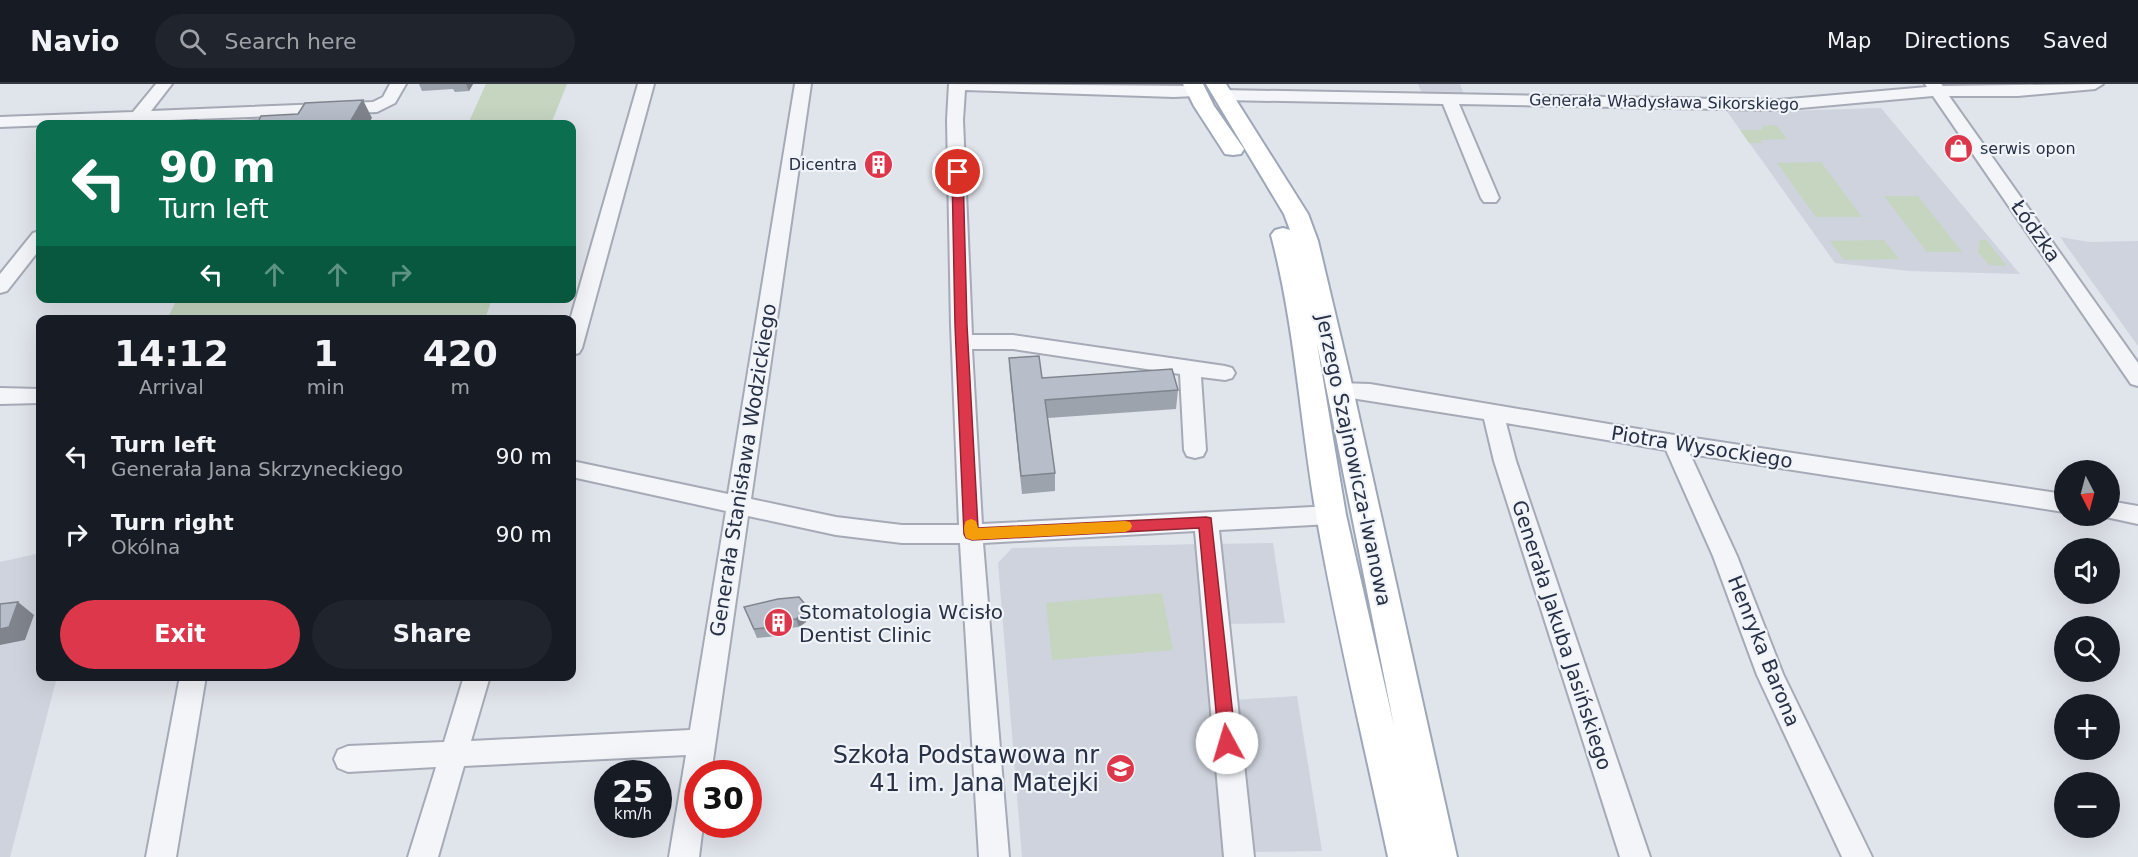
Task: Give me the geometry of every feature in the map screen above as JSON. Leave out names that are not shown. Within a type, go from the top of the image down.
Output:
[{"type":"main road","name":"Jerzego Szajnowicza-Iwanowa","points":[[1207,89],[1296,214],[1316,276],[1438,857]]},
{"type":"main road","name":"Jerzego Szajnowicza-Iwanowa","points":[[1207,89],[1276,217],[1287,243],[1295,280],[1313,410],[1331,515],[1406,857]]},
{"type":"street","points":[[136,120],[164,84]]},
{"type":"street","points":[[152,120],[377,107],[389,100],[398,84]]},
{"type":"street","points":[[576,334],[646,84]]},
{"type":"street","name":"Generała Stanisława Wodzickiego","points":[[684,857],[803,84]]},
{"type":"street","points":[[1824,84],[1843,100]]},
{"type":"street","name":"Generała Władysława Sikorskiego","points":[[957,85],[1174,92],[1207,89],[1449,99],[1777,105],[1843,100],[1935,87],[2018,90],[2095,84]]},
{"type":"street","points":[[957,85],[955,120],[961,325],[964,342],[972,534],[994,857]]},
{"type":"street","name":"Łódzka","points":[[1935,87],[2138,378]]},
{"type":"street","points":[[1449,99],[1490,198]]},
{"type":"street","points":[[0,122],[36,122]]},
{"type":"street","points":[[0,287],[36,242]]},
{"type":"street","points":[[964,342],[1013,342],[1225,373]]},
{"type":"street","points":[[1190,369],[1195,450]]},
{"type":"street","points":[[0,386],[36,395]]},
{"type":"street","name":"Piotra Wysockiego","points":[[1339,390],[1370,392],[1674,443],[2054,501]]},
{"type":"street","points":[[0,396],[36,396]]},
{"type":"street","name":"Generała Jakuba Jasińskiego","points":[[1493,412],[1505,461],[1635,857]]},
{"type":"street","name":"Henryka Barona","points":[[1674,443],[1725,556],[1770,675],[1857,857]]},
{"type":"street","points":[[576,471],[836,526],[902,534],[972,534],[1331,515]]},
{"type":"street","points":[[2120,512],[2138,515]]},
{"type":"street","points":[[1206,522],[1239,857]]},
{"type":"street","points":[[161,857],[192,681]]},
{"type":"street","points":[[423,857],[476,681]]},
{"type":"street","points":[[348,759],[701,742]]},
{"type":"shaded area","points":[[1418,84],[1460,84],[1465,97],[1423,96]]},
{"type":"shaded area","points":[[1881,108],[2020,274],[1910,271],[1835,263],[1726,110]]},
{"type":"shaded area","points":[[2060,237],[2089,242],[2138,241],[2138,346]]},
{"type":"shaded area","points":[[1273,543],[1285,623],[1223,624],[1215,544]]},
{"type":"shaded area","name":"Szkoła Podstawowa nr 41 im. Jana Matejki","points":[[1203,544],[1234,857],[1022,857],[998,563],[1012,548]]},
{"type":"shaded area","points":[[36,554],[36,681],[56,681],[10,857],[0,857],[0,562]]},
{"type":"shaded area","points":[[1297,696],[1322,851],[1247,852],[1231,700]]},
{"type":"green space","points":[[486,84],[567,84],[553,120],[470,120]]},
{"type":"green space","points":[[1776,125],[1787,139],[1749,143],[1740,130],[1761,130],[1763,126]]},
{"type":"green space","points":[[1821,162],[1862,217],[1816,217],[1777,163]]},
{"type":"green space","points":[[1884,196],[1918,196],[1962,252],[1927,252]]},
{"type":"green space","points":[[1884,240],[1899,259],[1844,260],[1830,241]]},
{"type":"green space","points":[[1980,240],[1986,240],[2007,266],[1989,265],[1978,252]]},
{"type":"green space","points":[[175,303],[491,303],[486,315],[169,315]]},
{"type":"green space","points":[[1162,593],[1173,650],[1052,660],[1046,603]]},
{"type":"building","points":[[363,100],[351,120],[259,120],[261,116],[298,114],[305,103]]},
{"type":"building","points":[[1039,356],[1042,378],[1172,369],[1178,390],[1045,400],[1055,473],[1021,476],[1009,358]]},
{"type":"building","points":[[799,597],[804,603],[803,613],[796,619],[776,620],[775,627],[754,629],[744,607],[778,599]]},
{"type":"building","points":[[18,602],[9,627],[0,629],[0,604]]},
{"type":"slow traffic","points":[[971,524],[972,534],[1125,526]]},
{"type":"place","name":"serwis opon","points":[[1959,148]]},
{"type":"place","name":"Dicentra","points":[[878,164]]},
{"type":"place","name":"Stomatologia Wcisło Dentist Clinic","points":[[778,623]]},
{"type":"place","name":"Szkoła Podstawowa nr 41 im. Jana Matejki","points":[[1120,769]]},
{"type":"route","points":[[958,172],[961,325],[964,342],[972,534],[1206,522],[1227,743]]}]
